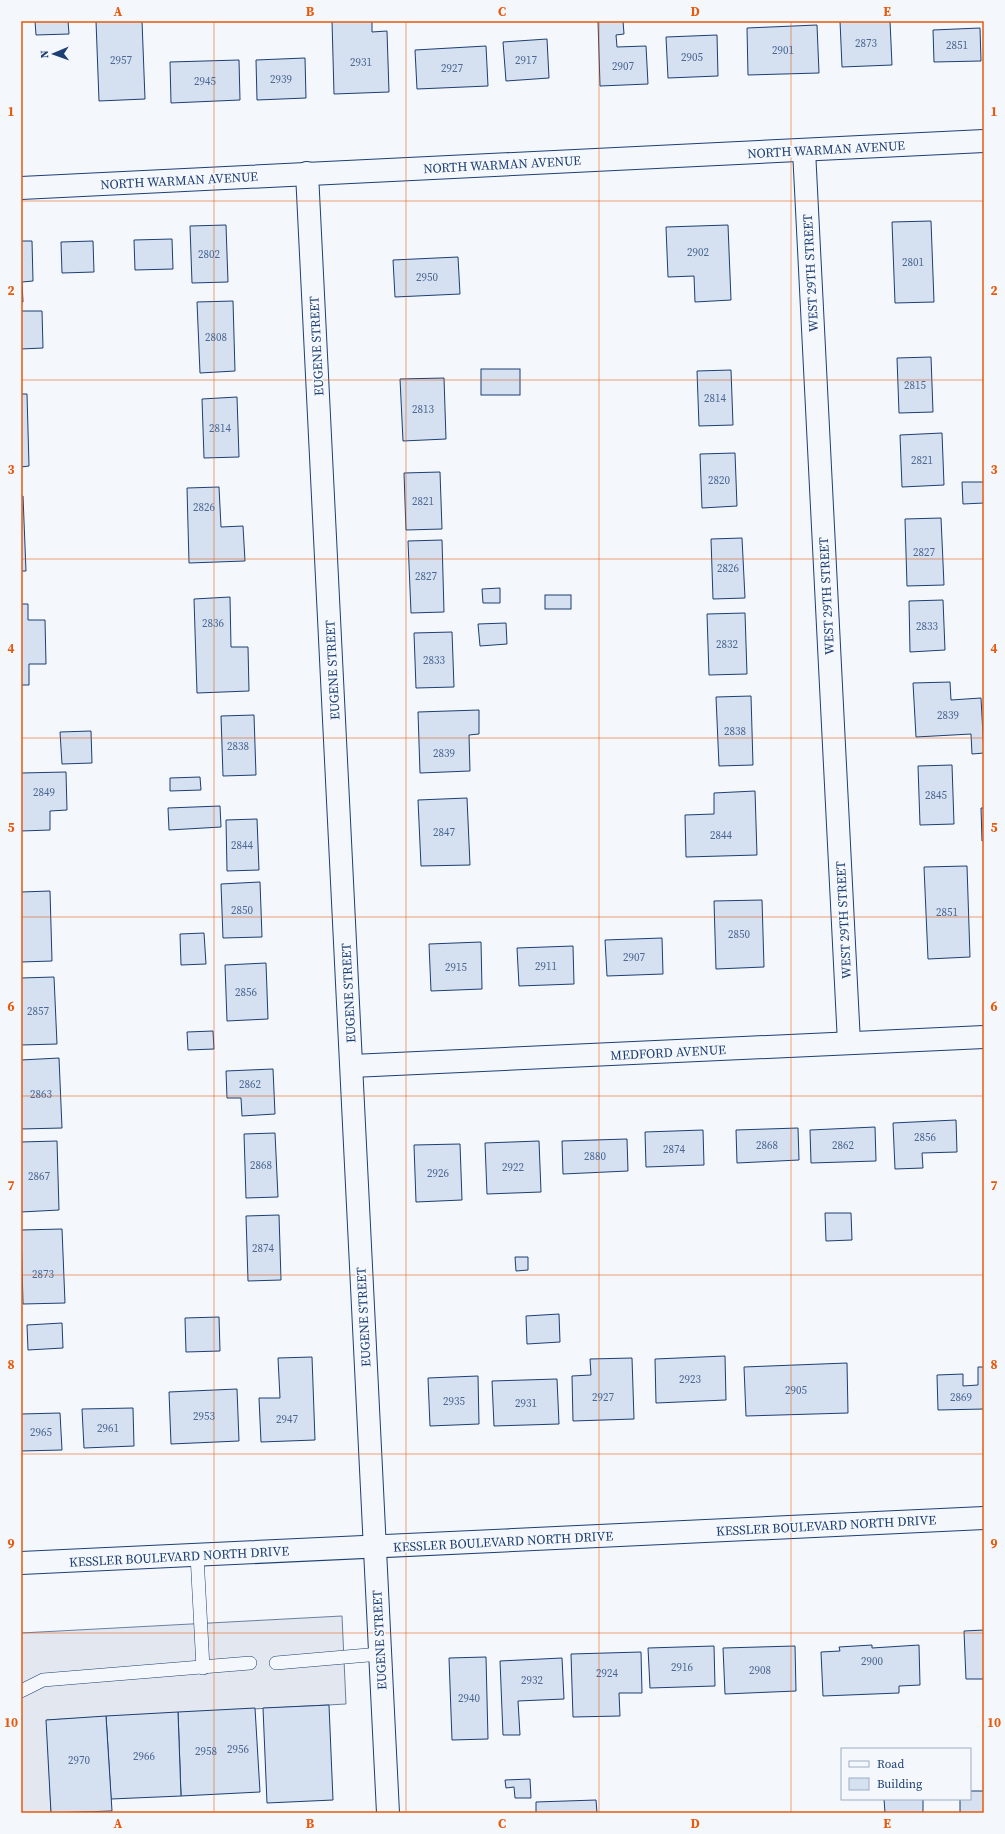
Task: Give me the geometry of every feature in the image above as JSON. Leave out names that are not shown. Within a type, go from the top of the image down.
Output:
[{"type":"street","name":"NORTH WARMAN AVENUE","points":[[21,188],[984,141]]},
{"type":"street","name":"WEST 29TH STREET","points":[[804,150],[849,1043]]},
{"type":"street","name":"EUGENE STREET","points":[[308,173],[388,1813]]},
{"type":"street","name":"MEDFORD AVENUE","points":[[352,1066],[984,1037]]},
{"type":"street","name":"KESSLER BOULEVARD NORTH DRIVE","points":[[21,1563],[984,1518]]},
{"type":"lane","points":[[197,1555],[203,1668]]},
{"type":"lane","points":[[276,1663],[380,1654]]},
{"type":"lane","points":[[21,1691],[43,1680],[250,1663]]},
{"type":"shaded area","points":[[342,1616],[346,1704],[47,1720],[51,1813],[21,1813],[21,1633]]},
{"type":"building","points":[[35,21],[68,21],[69,34],[36,35]]},
{"type":"building","points":[[96,21],[142,21],[145,99],[99,101]]},
{"type":"building","points":[[332,21],[372,21],[372,32],[387,31],[389,92],[334,94]]},
{"type":"building","points":[[598,21],[623,21],[624,34],[616,35],[617,47],[646,46],[648,84],[600,86]]},
{"type":"building","points":[[840,21],[890,21],[892,65],[842,67]]},
{"type":"building","points":[[817,25],[819,73],[748,75],[747,28]]},
{"type":"building","points":[[980,28],[981,61],[934,62],[933,30]]},
{"type":"building","points":[[717,35],[718,76],[668,78],[666,37]]},
{"type":"building","points":[[547,39],[549,78],[506,81],[503,42]]},
{"type":"building","points":[[486,46],[488,86],[417,89],[415,50]]},
{"type":"building","points":[[305,58],[306,98],[257,100],[256,60]]},
{"type":"building","points":[[239,60],[240,100],[171,103],[170,62]]},
{"type":"building","points":[[931,221],[934,302],[895,303],[892,222]]},
{"type":"building","points":[[226,225],[228,282],[192,283],[190,226]]},
{"type":"building","points":[[728,225],[731,300],[695,302],[694,276],[668,277],[666,227]]},
{"type":"building","points":[[172,239],[173,269],[135,270],[134,240]]},
{"type":"building","points":[[21,241],[32,241],[33,281],[22,282],[23,302],[21,302]]},
{"type":"building","points":[[93,241],[94,272],[62,273],[61,242]]},
{"type":"building","points":[[458,257],[460,294],[395,297],[393,260]]},
{"type":"building","points":[[233,301],[235,371],[200,373],[197,302]]},
{"type":"building","points":[[21,311],[42,311],[43,348],[21,349]]},
{"type":"building","points":[[931,357],[933,412],[899,413],[897,358]]},
{"type":"building","points":[[481,369],[520,369],[520,395],[481,395]]},
{"type":"building","points":[[731,370],[733,425],[699,426],[697,371]]},
{"type":"building","points":[[444,378],[446,439],[403,441],[400,379]]},
{"type":"building","points":[[21,394],[27,394],[29,466],[21,467]]},
{"type":"building","points":[[237,397],[239,457],[204,458],[202,399]]},
{"type":"building","points":[[942,433],[944,485],[902,487],[900,435]]},
{"type":"building","points":[[735,453],[737,506],[702,508],[700,454]]},
{"type":"building","points":[[440,472],[442,529],[406,530],[404,473]]},
{"type":"building","points":[[962,482],[984,482],[984,503],[963,504]]},
{"type":"building","points":[[219,487],[221,527],[243,526],[245,561],[189,563],[187,488]]},
{"type":"building","points":[[21,496],[23,496],[26,571],[21,571]]},
{"type":"building","points":[[941,518],[944,585],[907,586],[905,519]]},
{"type":"building","points":[[742,538],[745,598],[713,599],[711,539]]},
{"type":"building","points":[[442,540],[444,612],[411,613],[408,541]]},
{"type":"building","points":[[500,588],[500,603],[483,603],[482,589]]},
{"type":"building","points":[[545,595],[571,595],[571,609],[545,609]]},
{"type":"building","points":[[230,597],[231,647],[248,647],[249,691],[197,693],[194,599]]},
{"type":"building","points":[[943,600],[945,650],[910,652],[909,601]]},
{"type":"building","points":[[21,604],[28,604],[28,620],[45,620],[46,664],[29,664],[29,685],[21,685]]},
{"type":"building","points":[[745,613],[747,674],[709,675],[707,614]]},
{"type":"building","points":[[506,623],[507,644],[480,646],[478,624]]},
{"type":"building","points":[[452,632],[454,687],[416,688],[414,633]]},
{"type":"building","points":[[950,682],[951,700],[981,698],[984,753],[972,754],[971,734],[916,737],[913,683]]},
{"type":"building","points":[[751,696],[753,765],[719,766],[716,697]]},
{"type":"building","points":[[479,710],[479,734],[469,735],[470,771],[420,773],[418,712]]},
{"type":"building","points":[[254,715],[256,775],[223,776],[221,716]]},
{"type":"building","points":[[91,731],[92,763],[62,764],[60,732]]},
{"type":"building","points":[[952,765],[954,824],[920,825],[918,766]]},
{"type":"building","points":[[66,772],[67,810],[50,811],[50,830],[21,831],[21,773]]},
{"type":"building","points":[[200,777],[201,790],[170,791],[170,778]]},
{"type":"building","points":[[755,791],[757,855],[686,857],[685,815],[714,814],[714,793]]},
{"type":"building","points":[[467,798],[470,865],[421,866],[418,800]]},
{"type":"building","points":[[220,806],[221,827],[169,830],[168,808]]},
{"type":"building","points":[[981,808],[984,808],[984,841],[982,841]]},
{"type":"building","points":[[257,819],[259,870],[227,871],[226,820]]},
{"type":"building","points":[[967,866],[970,957],[928,959],[924,867]]},
{"type":"building","points":[[260,882],[262,937],[223,938],[221,884]]},
{"type":"building","points":[[50,891],[52,961],[21,962],[21,892]]},
{"type":"building","points":[[762,900],[764,967],[716,969],[714,901]]},
{"type":"building","points":[[204,933],[206,964],[181,965],[180,934]]},
{"type":"building","points":[[662,938],[663,974],[607,976],[605,940]]},
{"type":"building","points":[[481,942],[482,989],[431,991],[429,944]]},
{"type":"building","points":[[573,946],[574,984],[519,986],[517,948]]},
{"type":"building","points":[[266,963],[268,1019],[227,1021],[225,965]]},
{"type":"building","points":[[54,977],[57,1044],[21,1045],[21,978]]},
{"type":"building","points":[[213,1031],[214,1049],[188,1050],[187,1032]]},
{"type":"building","points":[[59,1058],[62,1128],[21,1129],[21,1060]]},
{"type":"building","points":[[273,1069],[275,1114],[242,1116],[241,1098],[227,1098],[226,1071]]},
{"type":"building","points":[[956,1120],[957,1152],[922,1153],[923,1168],[895,1169],[893,1123]]},
{"type":"building","points":[[875,1127],[876,1161],[811,1163],[810,1130]]},
{"type":"building","points":[[798,1128],[799,1160],[737,1163],[736,1130]]},
{"type":"building","points":[[703,1130],[704,1165],[646,1167],[645,1132]]},
{"type":"building","points":[[275,1133],[278,1197],[246,1198],[244,1134]]},
{"type":"building","points":[[627,1139],[628,1171],[563,1174],[562,1141]]},
{"type":"building","points":[[57,1141],[59,1210],[21,1212],[21,1142]]},
{"type":"building","points":[[539,1141],[541,1192],[487,1194],[485,1143]]},
{"type":"building","points":[[460,1144],[462,1200],[416,1202],[414,1145]]},
{"type":"building","points":[[825,1213],[851,1213],[852,1240],[826,1241]]},
{"type":"building","points":[[279,1215],[281,1280],[248,1281],[246,1216]]},
{"type":"building","points":[[62,1229],[65,1303],[23,1304],[21,1230]]},
{"type":"building","points":[[515,1257],[528,1257],[528,1270],[516,1271]]},
{"type":"building","points":[[559,1314],[560,1342],[527,1344],[526,1316]]},
{"type":"building","points":[[219,1317],[220,1351],[186,1352],[185,1318]]},
{"type":"building","points":[[62,1323],[63,1348],[28,1350],[27,1325]]},
{"type":"building","points":[[725,1356],[726,1400],[656,1403],[655,1359]]},
{"type":"building","points":[[312,1357],[315,1440],[261,1442],[259,1398],[280,1398],[278,1358]]},
{"type":"building","points":[[632,1358],[634,1419],[573,1421],[572,1376],[591,1375],[590,1359]]},
{"type":"building","points":[[847,1363],[848,1413],[746,1416],[744,1367]]},
{"type":"building","points":[[978,1367],[984,1367],[984,1409],[938,1410],[937,1375],[963,1374],[963,1386],[978,1385]]},
{"type":"building","points":[[478,1376],[479,1424],[430,1426],[428,1378]]},
{"type":"building","points":[[557,1379],[559,1424],[494,1426],[492,1381]]},
{"type":"building","points":[[237,1389],[239,1441],[171,1444],[169,1392]]},
{"type":"building","points":[[133,1408],[134,1446],[84,1448],[82,1409]]},
{"type":"building","points":[[60,1413],[62,1450],[21,1451],[21,1414]]},
{"type":"building","points":[[984,1630],[984,1679],[966,1679],[964,1631]]},
{"type":"building","points":[[872,1645],[872,1648],[919,1645],[920,1685],[899,1686],[899,1693],[823,1696],[821,1652],[840,1651],[839,1647]]},
{"type":"building","points":[[714,1646],[715,1686],[650,1688],[648,1648]]},
{"type":"building","points":[[795,1646],[796,1691],[725,1694],[723,1648]]},
{"type":"building","points":[[641,1652],[642,1693],[619,1693],[620,1716],[573,1717],[571,1654]]},
{"type":"building","points":[[486,1657],[488,1739],[452,1740],[449,1658]]},
{"type":"building","points":[[562,1658],[564,1699],[518,1701],[520,1735],[503,1735],[500,1661]]},
{"type":"building","points":[[329,1705],[333,1800],[267,1803],[263,1708]]},
{"type":"building","points":[[255,1708],[260,1792],[181,1796],[178,1712]]},
{"type":"building","points":[[178,1712],[181,1796],[111,1799],[106,1716]]},
{"type":"building","points":[[106,1716],[112,1811],[51,1813],[46,1720]]},
{"type":"building","points":[[530,1779],[531,1798],[515,1798],[514,1787],[506,1788],[505,1780]]},
{"type":"building","points":[[971,1791],[984,1791],[984,1813],[960,1813],[960,1800],[971,1800]]},
{"type":"building","points":[[596,1800],[597,1813],[536,1813],[536,1802]]},
{"type":"building","points":[[884,1800],[923,1800],[923,1813],[885,1813]]}]
